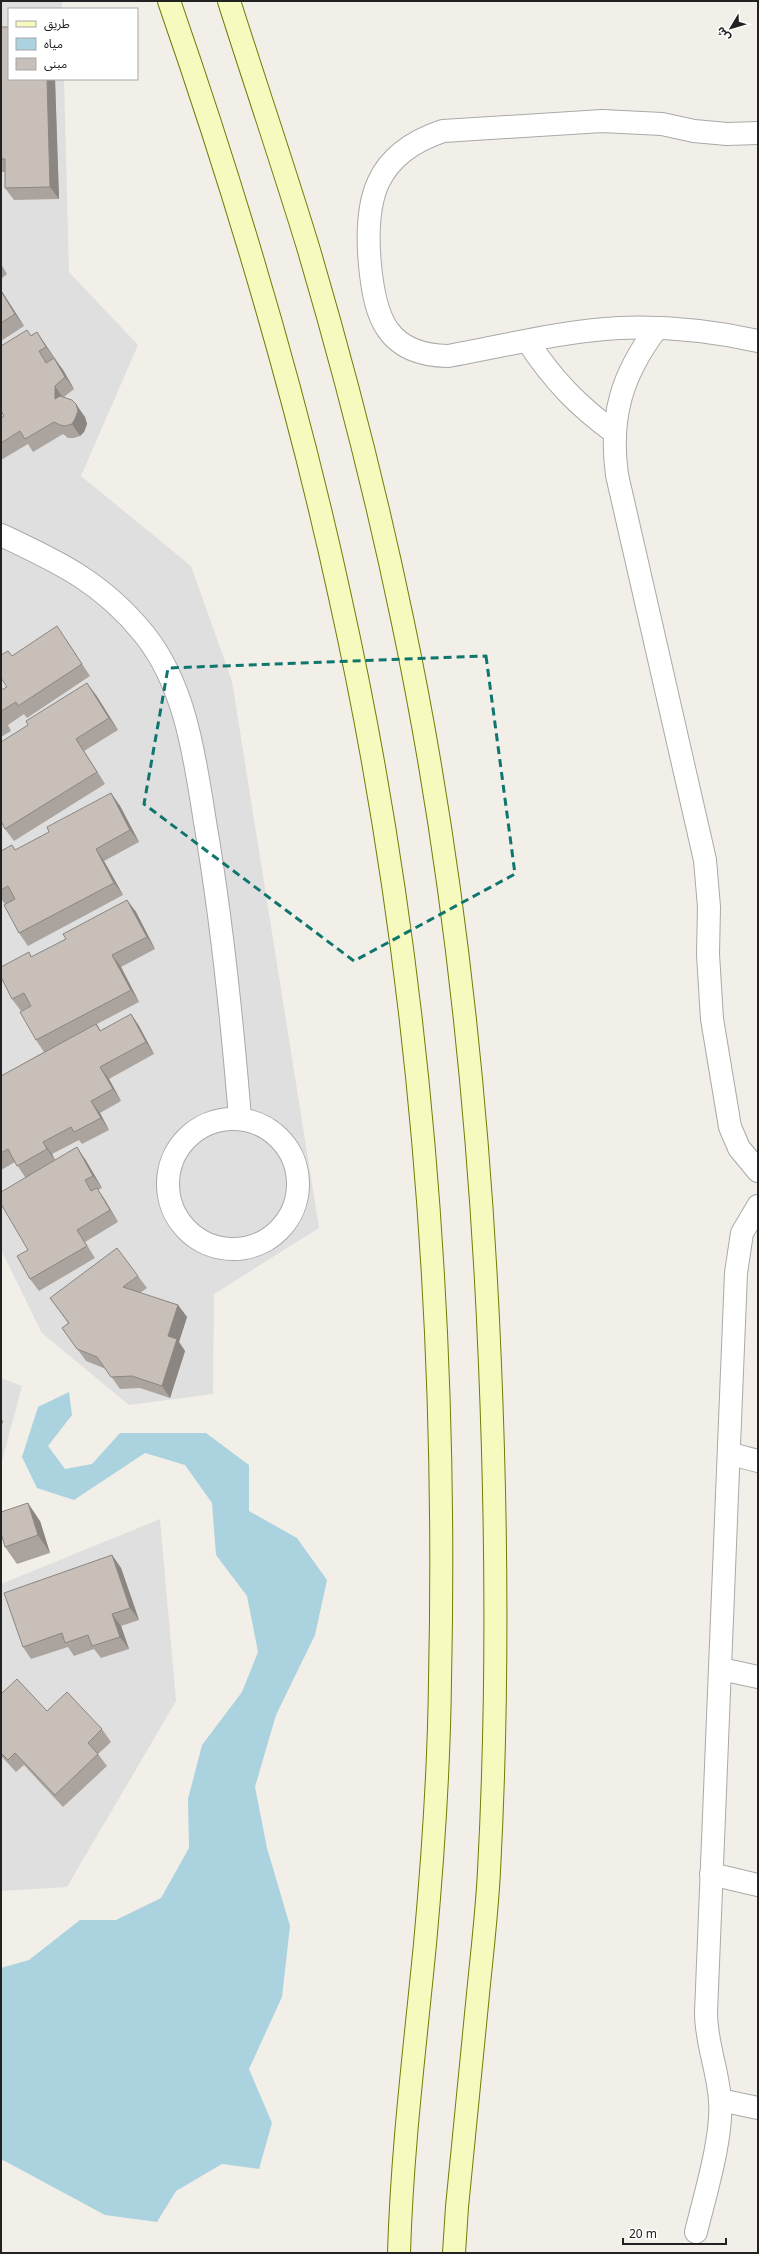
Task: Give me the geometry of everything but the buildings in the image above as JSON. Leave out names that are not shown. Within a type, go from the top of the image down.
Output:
[{"type":"street","points":[[170,1],[208,112],[253,257],[319,502],[362,702],[384,827],[402,952],[416,1070],[426,1175],[437,1363],[442,1559],[440,1687],[425,1943],[406,2120],[399,2253]]},
{"type":"street","points":[[229,1],[307,243],[342,367],[374,493],[402,619],[427,746],[447,874],[464,1003],[477,1131],[486,1260],[496,1552],[496,1715],[489,1878],[457,2207],[454,2253]]},
{"type":"street","points":[[758,134],[694,131],[632,121],[602,121],[460,128],[427,136],[398,155],[378,182],[368,214],[367,231],[373,296],[382,321],[391,334],[403,344],[432,356],[448,356],[580,332],[618,328],[695,330],[758,341]]},
{"type":"street","points":[[657,328],[642,348],[629,371],[620,396],[614,453],[617,475],[705,860],[709,907],[708,954],[712,1019],[730,1127],[738,1148],[758,1171]]},
{"type":"street","points":[[528,342],[545,368],[566,392],[589,414],[615,433]]},
{"type":"street","points":[[1,535],[71,569],[109,596],[146,635],[164,664],[177,694],[187,727],[201,797],[218,900],[231,1006],[240,1118]]},
{"type":"street","points":[[240,1118],[259,1123],[275,1133],[287,1147],[296,1164],[298,1183],[296,1202],[289,1219],[277,1233],[262,1243],[250,1247],[225,1249],[207,1244],[191,1234],[178,1221],[170,1204],[167,1185],[169,1166],[177,1149],[188,1135],[204,1124],[222,1119],[240,1118]]},
{"type":"street","points":[[696,2232],[720,2124],[720,2100],[706,2028],[720,1669],[738,1251],[742,1233],[758,1206]]},
{"type":"street","points":[[730,1454],[758,1461]]},
{"type":"street","points":[[720,1669],[758,1677]]},
{"type":"street","points":[[712,1874],[758,1885]]},
{"type":"street","points":[[720,2100],[758,2108]]},
{"type":"highlighted area","points":[[486,656],[515,874],[354,961],[144,804],[168,668]]},
{"type":"shaded area","points":[[1,1],[62,1],[62,8],[8,8],[8,80],[64,80],[69,272],[138,345],[81,476],[191,566],[232,681],[319,1228],[214,1294],[213,1394],[129,1405],[42,1333],[1,1250]]},
{"type":"shaded area","points":[[1,1378],[22,1386],[1,1465]]},
{"type":"shaded area","points":[[160,1519],[176,1701],[67,1887],[1,1891],[1,1584]]},
{"type":"water","points":[[69,1392],[72,1415],[48,1446],[65,1469],[92,1464],[120,1433],[206,1433],[249,1465],[249,1511],[297,1538],[327,1580],[315,1635],[276,1715],[255,1787],[267,1848],[290,1926],[282,1997],[249,2069],[272,2123],[259,2169],[222,2164],[176,2191],[157,2222],[105,2215],[1,2159],[1,1968],[29,1960],[80,1920],[116,1920],[161,1898],[189,1848],[188,1799],[202,1745],[242,1692],[258,1652],[247,1596],[216,1555],[212,1503],[185,1465],[145,1453],[74,1500],[37,1488],[22,1457],[38,1407]]}]
